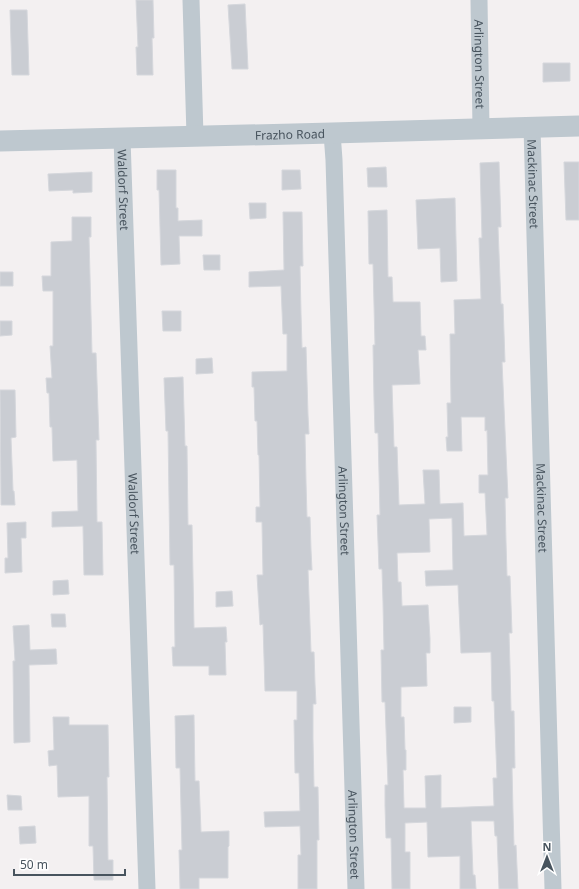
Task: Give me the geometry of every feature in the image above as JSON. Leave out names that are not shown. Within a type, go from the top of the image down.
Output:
[{"type":"street","points":[[191,0],[195,136]]},
{"type":"street","name":"Arlington Street","points":[[479,0],[481,128]]},
{"type":"street","name":"Frazho Road","points":[[0,141],[332,134],[579,126]]},
{"type":"street","name":"Mackinac Street","points":[[532,127],[553,889]]},
{"type":"street","name":"Arlington Street","points":[[332,134],[356,889]]},
{"type":"street","name":"Waldorf Street","points":[[122,138],[147,889]]},
{"type":"building","points":[[136,0],[153,0],[153,75],[137,75],[136,47],[138,47]]},
{"type":"building","points":[[245,4],[248,69],[232,69],[228,5]]},
{"type":"building","points":[[10,10],[27,10],[29,75],[12,75]]},
{"type":"building","points":[[543,63],[570,63],[570,81],[543,82]]},
{"type":"building","points":[[499,162],[501,227],[498,227],[501,304],[503,304],[505,362],[502,362],[508,498],[505,498],[506,542],[507,576],[510,576],[512,633],[509,633],[511,711],[514,711],[515,768],[512,768],[513,812],[514,846],[516,845],[518,889],[499,889],[497,836],[495,836],[494,821],[471,821],[473,875],[475,875],[476,889],[460,889],[460,856],[428,857],[427,822],[405,823],[405,852],[410,852],[410,889],[392,889],[391,838],[386,838],[385,785],[388,785],[385,702],[382,702],[381,650],[384,650],[383,602],[382,569],[379,569],[377,515],[380,515],[378,433],[375,433],[374,399],[373,345],[375,345],[373,264],[369,264],[368,211],[387,210],[388,277],[392,277],[393,302],[420,302],[421,336],[425,336],[426,350],[418,350],[420,384],[392,385],[394,447],[397,447],[399,505],[425,504],[423,470],[439,470],[440,504],[463,503],[464,536],[487,535],[485,493],[479,493],[479,475],[488,475],[487,430],[485,431],[485,417],[461,417],[462,451],[447,451],[446,437],[448,437],[447,403],[451,403],[450,334],[455,334],[454,300],[481,299],[479,238],[482,238],[480,163]],"holes":[[[452,518],[453,570],[425,571],[426,586],[458,585],[461,653],[491,652],[492,701],[494,701],[497,778],[493,778],[494,806],[441,808],[441,775],[425,776],[426,808],[404,808],[403,770],[406,770],[406,750],[404,717],[401,717],[401,687],[427,686],[426,653],[430,653],[430,639],[428,605],[402,606],[401,582],[398,582],[397,553],[430,552],[429,519]]]},
{"type":"building","points":[[564,162],[579,162],[579,220],[566,220]]},
{"type":"building","points":[[386,167],[387,187],[368,187],[367,168]]},
{"type":"building","points":[[157,170],[176,170],[176,208],[178,208],[178,221],[202,220],[202,236],[179,236],[180,264],[161,265]]},
{"type":"building","points":[[282,170],[300,170],[301,189],[282,190]]},
{"type":"building","points":[[92,172],[92,192],[73,193],[73,190],[49,191],[48,174]]},
{"type":"building","points":[[455,198],[457,281],[441,282],[440,248],[418,249],[416,200]]},
{"type":"building","points":[[249,203],[266,203],[266,218],[250,219]]},
{"type":"building","points":[[283,212],[302,212],[303,266],[300,266],[301,314],[302,348],[306,347],[309,434],[305,434],[306,482],[307,517],[310,517],[312,570],[308,570],[311,652],[314,652],[316,704],[313,704],[314,787],[318,787],[319,840],[317,840],[317,889],[298,889],[298,855],[301,855],[300,826],[265,827],[264,812],[300,811],[299,773],[295,773],[294,720],[297,720],[297,691],[265,691],[263,624],[260,625],[257,575],[263,575],[262,522],[256,522],[256,507],[260,507],[259,455],[257,421],[255,421],[254,387],[252,387],[252,372],[287,371],[287,334],[283,334],[281,286],[249,287],[249,272],[284,270]]},
{"type":"building","points":[[72,217],[91,217],[91,237],[89,237],[92,353],[96,353],[99,440],[96,440],[97,522],[102,522],[103,575],[84,575],[83,526],[52,527],[52,512],[78,511],[77,460],[53,461],[52,427],[50,427],[49,393],[47,393],[46,378],[52,378],[50,346],[53,346],[53,291],[43,291],[42,276],[51,276],[51,242],[72,241]]},
{"type":"building","points":[[203,255],[220,255],[220,270],[204,270]]},
{"type":"building","points":[[0,272],[13,272],[13,286],[0,286]]},
{"type":"building","points":[[162,311],[181,311],[181,331],[163,331]]},
{"type":"building","points":[[0,321],[12,321],[12,335],[0,336]]},
{"type":"building","points":[[212,358],[213,373],[196,374],[196,359]]},
{"type":"building","points":[[183,377],[185,446],[187,446],[188,525],[192,525],[194,628],[226,627],[226,675],[209,675],[209,666],[173,666],[172,647],[175,647],[174,565],[170,565],[168,431],[166,431],[164,378]]},
{"type":"building","points":[[0,390],[15,390],[16,437],[11,438],[15,505],[1,505]]},
{"type":"building","points":[[26,522],[26,538],[21,538],[22,572],[5,573],[5,558],[8,558],[7,523]]},
{"type":"building","points":[[68,580],[69,594],[53,595],[53,581]]},
{"type":"building","points":[[232,591],[233,606],[216,607],[216,592]]},
{"type":"building","points":[[51,614],[65,614],[66,627],[52,627]]},
{"type":"building","points":[[29,625],[30,650],[56,649],[57,664],[29,665],[30,742],[14,743],[13,661],[15,661],[13,626]]},
{"type":"building","points":[[454,707],[471,707],[471,722],[454,723]]},
{"type":"building","points":[[194,715],[195,781],[199,781],[201,832],[229,831],[228,878],[199,878],[199,889],[180,889],[179,850],[182,850],[180,768],[176,768],[175,716]]},
{"type":"building","points":[[53,717],[69,717],[69,725],[108,725],[108,860],[113,860],[113,880],[94,880],[93,846],[89,846],[89,796],[58,797],[57,765],[49,766],[48,751],[54,750]]},
{"type":"building","points":[[7,795],[21,796],[22,810],[8,810]]},
{"type":"building","points":[[35,826],[36,843],[20,844],[19,827]]}]
